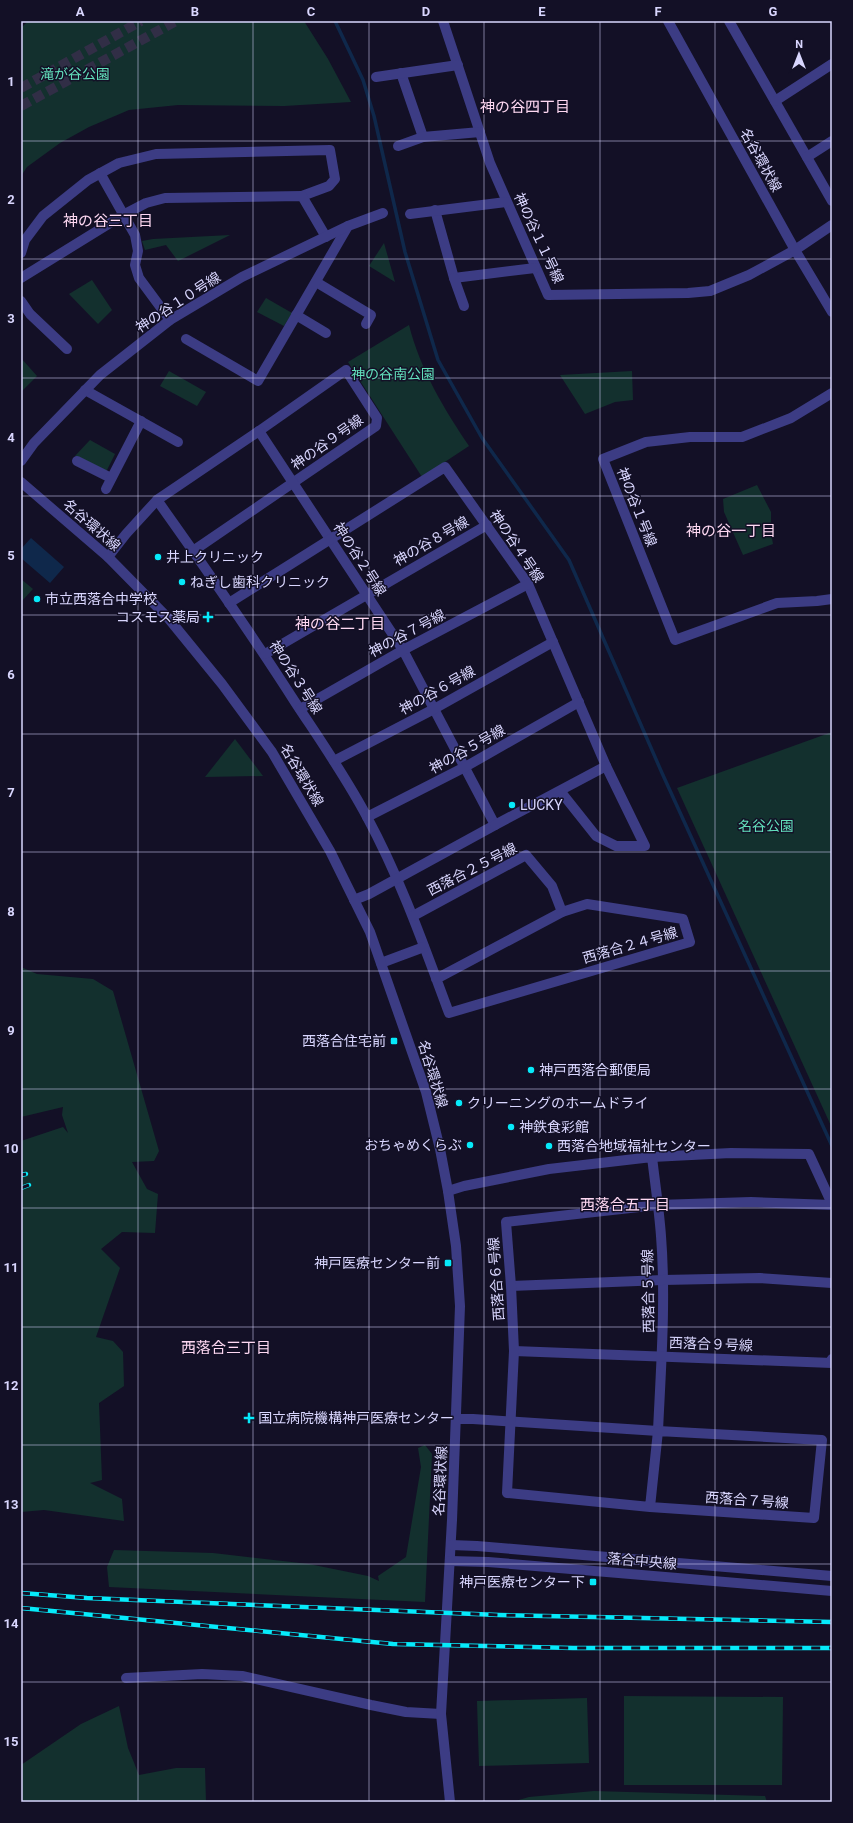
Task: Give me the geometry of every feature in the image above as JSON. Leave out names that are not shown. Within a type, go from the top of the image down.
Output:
[{"type":"street","name":"神の谷１１号線","points":[[443,21],[490,162],[506,202],[548,295],[688,293],[710,291],[749,275],[794,250]]},
{"type":"street","name":"名谷環状線","points":[[668,21],[794,250],[832,312]]},
{"type":"street","points":[[730,21],[832,201]]},
{"type":"street","points":[[775,101],[832,64]]},
{"type":"street","points":[[376,77],[458,65]]},
{"type":"street","points":[[401,73],[423,137]]},
{"type":"street","points":[[398,146],[423,137],[480,132]]},
{"type":"street","points":[[807,157],[832,141]]},
{"type":"street","points":[[21,252],[25,240],[43,216],[88,180],[119,162],[156,154],[330,150],[335,179],[329,186],[302,196],[165,198],[146,203],[123,215],[21,278]]},
{"type":"street","points":[[100,172],[135,235],[138,251],[135,265],[139,278],[170,320]]},
{"type":"street","points":[[302,196],[326,237]]},
{"type":"street","points":[[410,214],[506,202]]},
{"type":"street","points":[[435,210],[454,278],[464,306]]},
{"type":"street","name":"神の谷１０号線","points":[[21,461],[34,442],[100,375],[170,320],[242,277],[348,226],[383,213]]},
{"type":"street","points":[[794,250],[832,225]]},
{"type":"street","points":[[186,339],[258,382],[348,226]]},
{"type":"street","points":[[454,278],[535,268]]},
{"type":"street","points":[[316,282],[371,315],[366,324]]},
{"type":"street","points":[[21,301],[30,314],[67,349]]},
{"type":"street","points":[[296,315],[326,333]]},
{"type":"street","name":"神の谷９号線","points":[[193,551],[376,426],[377,418],[346,370],[259,431]]},
{"type":"street","points":[[85,390],[178,442]]},
{"type":"street","name":"神の谷１号線","points":[[832,393],[791,418],[742,437],[690,437],[646,442],[603,459],[676,640],[777,604],[817,602],[832,599]]},
{"type":"street","points":[[106,489],[141,421]]},
{"type":"street","points":[[108,556],[157,500],[259,431]]},
{"type":"street","name":"神の谷２号線","points":[[259,431],[403,650],[495,825]]},
{"type":"street","points":[[77,461],[111,478]]},
{"type":"street","name":"神の谷４号線","points":[[229,603],[445,467],[528,584],[606,766],[645,846],[616,846],[596,836],[561,792]]},
{"type":"street","name":"名谷環状線","points":[[21,482],[108,556],[194,647],[272,752],[330,851],[370,932],[426,1092],[440,1149],[448,1191],[456,1246],[460,1306],[457,1419],[441,1714],[450,1802]]},
{"type":"street","name":"神の谷３号線","points":[[157,500],[265,654],[334,762],[367,817],[397,878]]},
{"type":"street","name":"神の谷８号線","points":[[265,654],[487,525]]},
{"type":"street","name":"神の谷７号線","points":[[300,709],[403,650],[528,584]]},
{"type":"street","name":"神の谷６号線","points":[[334,762],[434,709],[553,642]]},
{"type":"street","name":"神の谷５号線","points":[[367,817],[465,767],[579,702]]},
{"type":"street","points":[[354,900],[369,894],[495,825],[561,792],[606,766]]},
{"type":"street","name":"西落合２５号線","points":[[413,916],[526,855],[552,886],[562,912]]},
{"type":"street","name":"西落合２４号線","points":[[397,878],[413,916],[424,947],[436,979],[449,1012],[690,942],[683,919],[587,904],[562,912],[436,979]]},
{"type":"street","points":[[381,963],[424,947]]},
{"type":"street","name":"西落合６号線","points":[[511,1421],[514,1351],[506,1222],[657,1205],[751,1202],[832,1205],[809,1154],[731,1153],[652,1157]]},
{"type":"street","points":[[448,1191],[464,1186],[549,1169],[652,1157]]},
{"type":"street","name":"西落合５号線","points":[[650,1506],[658,1431],[662,1356],[663,1280],[652,1157]]},
{"type":"street","points":[[511,1286],[760,1278],[832,1283]]},
{"type":"street","name":"西落合９号線","points":[[514,1351],[832,1363],[832,1359]]},
{"type":"street","points":[[457,1419],[511,1421],[658,1431]]},
{"type":"street","name":"西落合７号線","points":[[511,1421],[507,1493],[650,1506],[814,1518],[822,1440],[658,1431]]},
{"type":"street","name":"落合中央線","points":[[451,1546],[485,1547],[832,1576]]},
{"type":"street","name":"落合中央線","points":[[450,1561],[488,1562],[832,1591]]},
{"type":"street","points":[[126,1678],[202,1674],[242,1676],[406,1712],[441,1714]]},
{"type":"green space","name":"滝が谷公園","points":[[28,21],[304,21],[328,59],[351,102],[284,106],[178,105],[129,110],[89,127],[60,143],[27,167],[21,176],[21,28]]},
{"type":"green space","points":[[230,235],[178,261],[166,245],[145,250],[142,241],[153,239]]},
{"type":"green space","points":[[384,243],[395,282],[369,266]]},
{"type":"green space","points":[[92,280],[112,310],[98,324],[69,294]]},
{"type":"green space","points":[[266,298],[292,313],[284,326],[257,312]]},
{"type":"green space","name":"神の谷南公園","points":[[409,325],[426,373],[442,403],[469,446],[422,477],[348,362]]},
{"type":"green space","points":[[21,358],[37,376],[21,392]]},
{"type":"green space","points":[[169,371],[206,392],[197,406],[160,386]]},
{"type":"green space","points":[[632,371],[633,400],[615,402],[585,414],[560,375]]},
{"type":"green space","points":[[90,440],[115,454],[106,472],[75,456]]},
{"type":"green space","points":[[757,485],[771,512],[771,533],[773,544],[743,555],[724,512],[723,499]]},
{"type":"green space","points":[[21,579],[33,589],[21,602]]},
{"type":"green space","name":"名谷公園","points":[[832,732],[832,1128],[677,788]]},
{"type":"green space","points":[[235,739],[263,776],[205,777]]},
{"type":"green space","points":[[21,967],[37,974],[93,979],[113,991],[159,1151],[154,1161],[132,1162],[147,1189],[158,1194],[155,1233],[122,1232],[101,1249],[120,1268],[96,1337],[113,1341],[123,1352],[124,1386],[99,1403],[102,1480],[90,1483],[122,1499],[124,1521],[44,1510],[21,1512],[21,1141],[63,1127],[68,1133],[62,1115],[63,1107],[21,1117]]},
{"type":"green space","points":[[425,1445],[432,1454],[425,1602],[109,1587],[107,1567],[114,1550],[213,1553],[309,1564],[368,1576],[379,1581],[378,1576],[406,1557],[421,1467],[418,1448]]},
{"type":"green space","points":[[624,1696],[783,1697],[782,1785],[624,1785]]},
{"type":"green space","points":[[587,1698],[589,1763],[479,1766],[477,1701]]},
{"type":"green space","points":[[119,1706],[128,1748],[139,1775],[176,1768],[205,1768],[206,1802],[21,1802],[21,1765],[81,1724]]},
{"type":"green space","points":[[594,1791],[765,1796],[767,1802],[512,1802],[529,1797]]},
{"type":"water","points":[[31,538],[64,567],[50,583],[21,558],[21,549]]},
{"type":"waterway","points":[[335,21],[363,80],[374,116],[405,252],[438,360],[482,438],[569,560],[662,773],[832,1146]]},
{"type":"tunnel","points":[[21,88],[141,21]]},
{"type":"tunnel","points":[[21,106],[176,21]]},
{"type":"railway","points":[[21,1175],[26,1174]]},
{"type":"railway","points":[[21,1188],[29,1185]]},
{"type":"railway","points":[[21,1593],[87,1598],[499,1615],[832,1622]]},
{"type":"railway","points":[[21,1608],[393,1644],[573,1648],[832,1648]]},
{"type":"place","name":"井上クリニック","points":[[158,557]]},
{"type":"place","name":"ねぎし歯科クリニック","points":[[182,582]]},
{"type":"place","name":"市立西落合中学校","points":[[37,599]]},
{"type":"place","name":"コスモス薬局","points":[[208,617]]},
{"type":"place","name":"LUCKY","points":[[512,805]]},
{"type":"place","name":"西落合住宅前","points":[[394,1041]]},
{"type":"place","name":"神戸西落合郵便局","points":[[531,1070]]},
{"type":"place","name":"クリーニングのホームドライ","points":[[459,1103]]},
{"type":"place","name":"神鉄食彩館","points":[[511,1127]]},
{"type":"place","name":"おちゃめくらぶ","points":[[470,1145]]},
{"type":"place","name":"西落合地域福祉センター","points":[[549,1146]]},
{"type":"place","name":"神戸医療センター前","points":[[448,1263]]},
{"type":"place","name":"国立病院機構神戸医療センター","points":[[249,1418]]},
{"type":"place","name":"神戸医療センター下","points":[[593,1582]]},
{"type":"district","name":"神の谷四丁目","points":[[525,107]]},
{"type":"district","name":"神の谷三丁目","points":[[108,221]]},
{"type":"district","name":"神の谷一丁目","points":[[731,531]]},
{"type":"district","name":"神の谷二丁目","points":[[340,624]]},
{"type":"district","name":"西落合五丁目","points":[[625,1205]]},
{"type":"district","name":"西落合三丁目","points":[[226,1348]]}]
